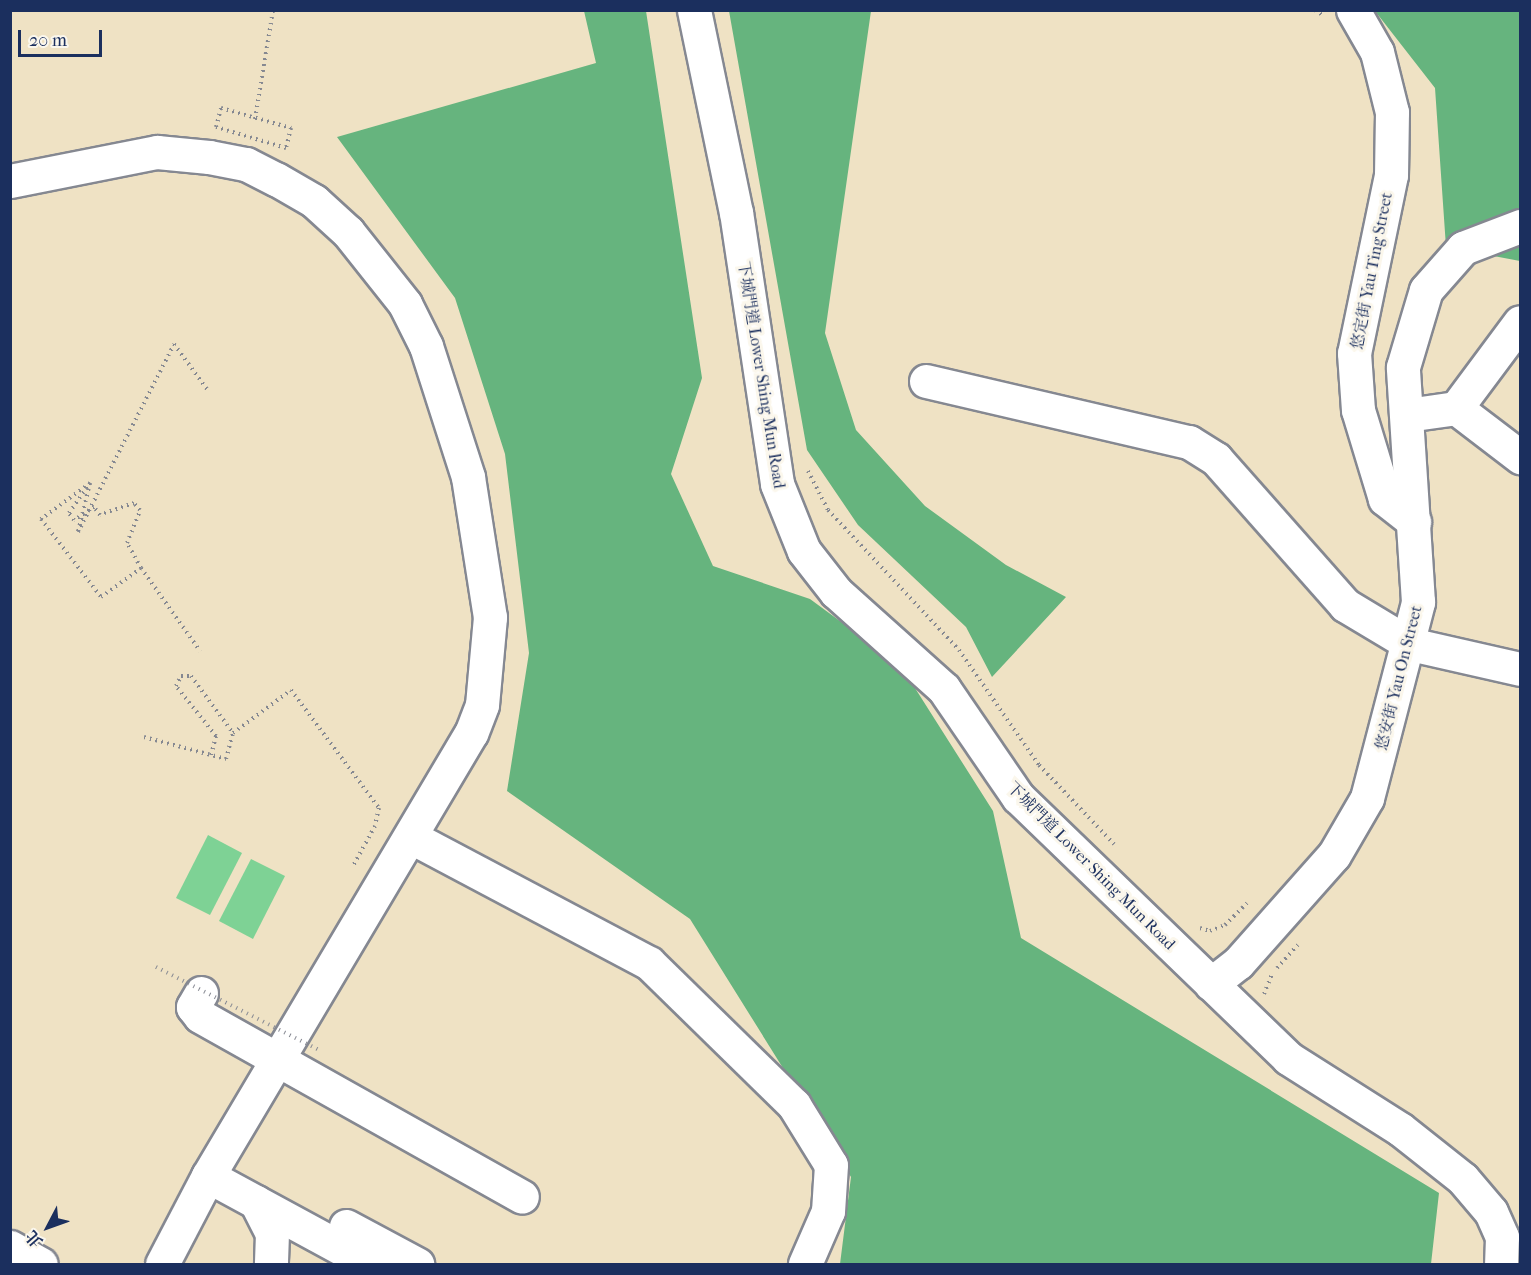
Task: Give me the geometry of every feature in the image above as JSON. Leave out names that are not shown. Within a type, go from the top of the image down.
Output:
[{"type":"street","name":"下城門道 Lower Shing Mun Road","points":[[694,10],[736,212],[772,460],[795,535],[836,592],[944,689],[1018,797],[1288,1058],[1400,1129],[1463,1179],[1491,1212],[1508,1247]]},
{"type":"street","name":"悠定街 Yau Ting Street","points":[[1353,10],[1377,52],[1392,112],[1391,175],[1354,353],[1358,410],[1385,499],[1414,522]]},
{"type":"street","points":[[10,181],[157,152],[246,164],[322,209],[379,267],[405,304],[426,346],[468,477],[490,617],[482,705],[411,837],[208,1176],[162,1264]]},
{"type":"street","name":"悠安街 Yau On Street","points":[[1211,984],[1238,963],[1339,845],[1367,798],[1410,644],[1418,602],[1403,367],[1426,290],[1463,248],[1521,226]]},
{"type":"street","points":[[1407,415],[1456,408],[1521,322]]},
{"type":"street","points":[[926,381],[1189,442],[1216,459],[1345,605],[1410,644],[1521,669]]},
{"type":"street","points":[[1456,408],[1521,457]]},
{"type":"street","points":[[411,837],[649,963],[794,1106],[831,1165],[828,1211],[805,1264]]},
{"type":"street","points":[[201,993],[193,1006],[200,1016],[279,1057],[522,1197]]},
{"type":"street","points":[[208,1176],[370,1264]]},
{"type":"street","points":[[256,1202],[289,1196],[417,1264]]},
{"type":"street","points":[[256,1202],[276,1254],[332,1264]]},
{"type":"street","points":[[10,1247],[41,1264]]},
{"type":"path","points":[[255,119],[273,10]]},
{"type":"path","points":[[221,108],[255,119],[291,128],[286,148],[216,127],[221,108]]},
{"type":"path","points":[[90,483],[78,532],[174,344],[209,392]]},
{"type":"path","name":"下城門道 Lower Shing Mun Road","points":[[803,462],[828,510],[959,650],[1039,765],[1119,850]]},
{"type":"path","points":[[90,483],[41,519],[101,597],[141,568]]},
{"type":"path","points":[[90,483],[69,513],[74,520],[94,507],[100,515],[134,503],[140,510],[127,543],[141,568],[200,651]]},
{"type":"path","points":[[211,755],[216,736],[176,686],[181,676],[191,676],[233,733]]},
{"type":"path","points":[[144,737],[226,759],[233,733],[291,690],[379,808]]},
{"type":"path","name":"下城門道 Lower Shing Mun Road","points":[[1192,926],[1210,931],[1226,925],[1250,900]]},
{"type":"path","points":[[156,967],[319,1050]]},
{"type":"green space","points":[[584,11],[646,11],[702,378],[671,474],[713,566],[810,599],[901,666],[993,811],[1021,938],[1439,1193],[1431,1264],[840,1264],[851,1177],[690,919],[507,791],[529,653],[505,454],[455,298],[337,137],[596,63]]},
{"type":"green space","points":[[729,11],[871,11],[825,333],[856,430],[925,506],[1006,565],[1066,597],[992,677],[966,627],[858,525],[807,450]]},
{"type":"green space","points":[[1375,11],[1520,11],[1520,261],[1446,247],[1435,88]]},
{"type":"green space","points":[[208,835],[242,853],[210,915],[176,898]]},
{"type":"green space","points":[[251,859],[285,876],[253,939],[219,921]]}]
